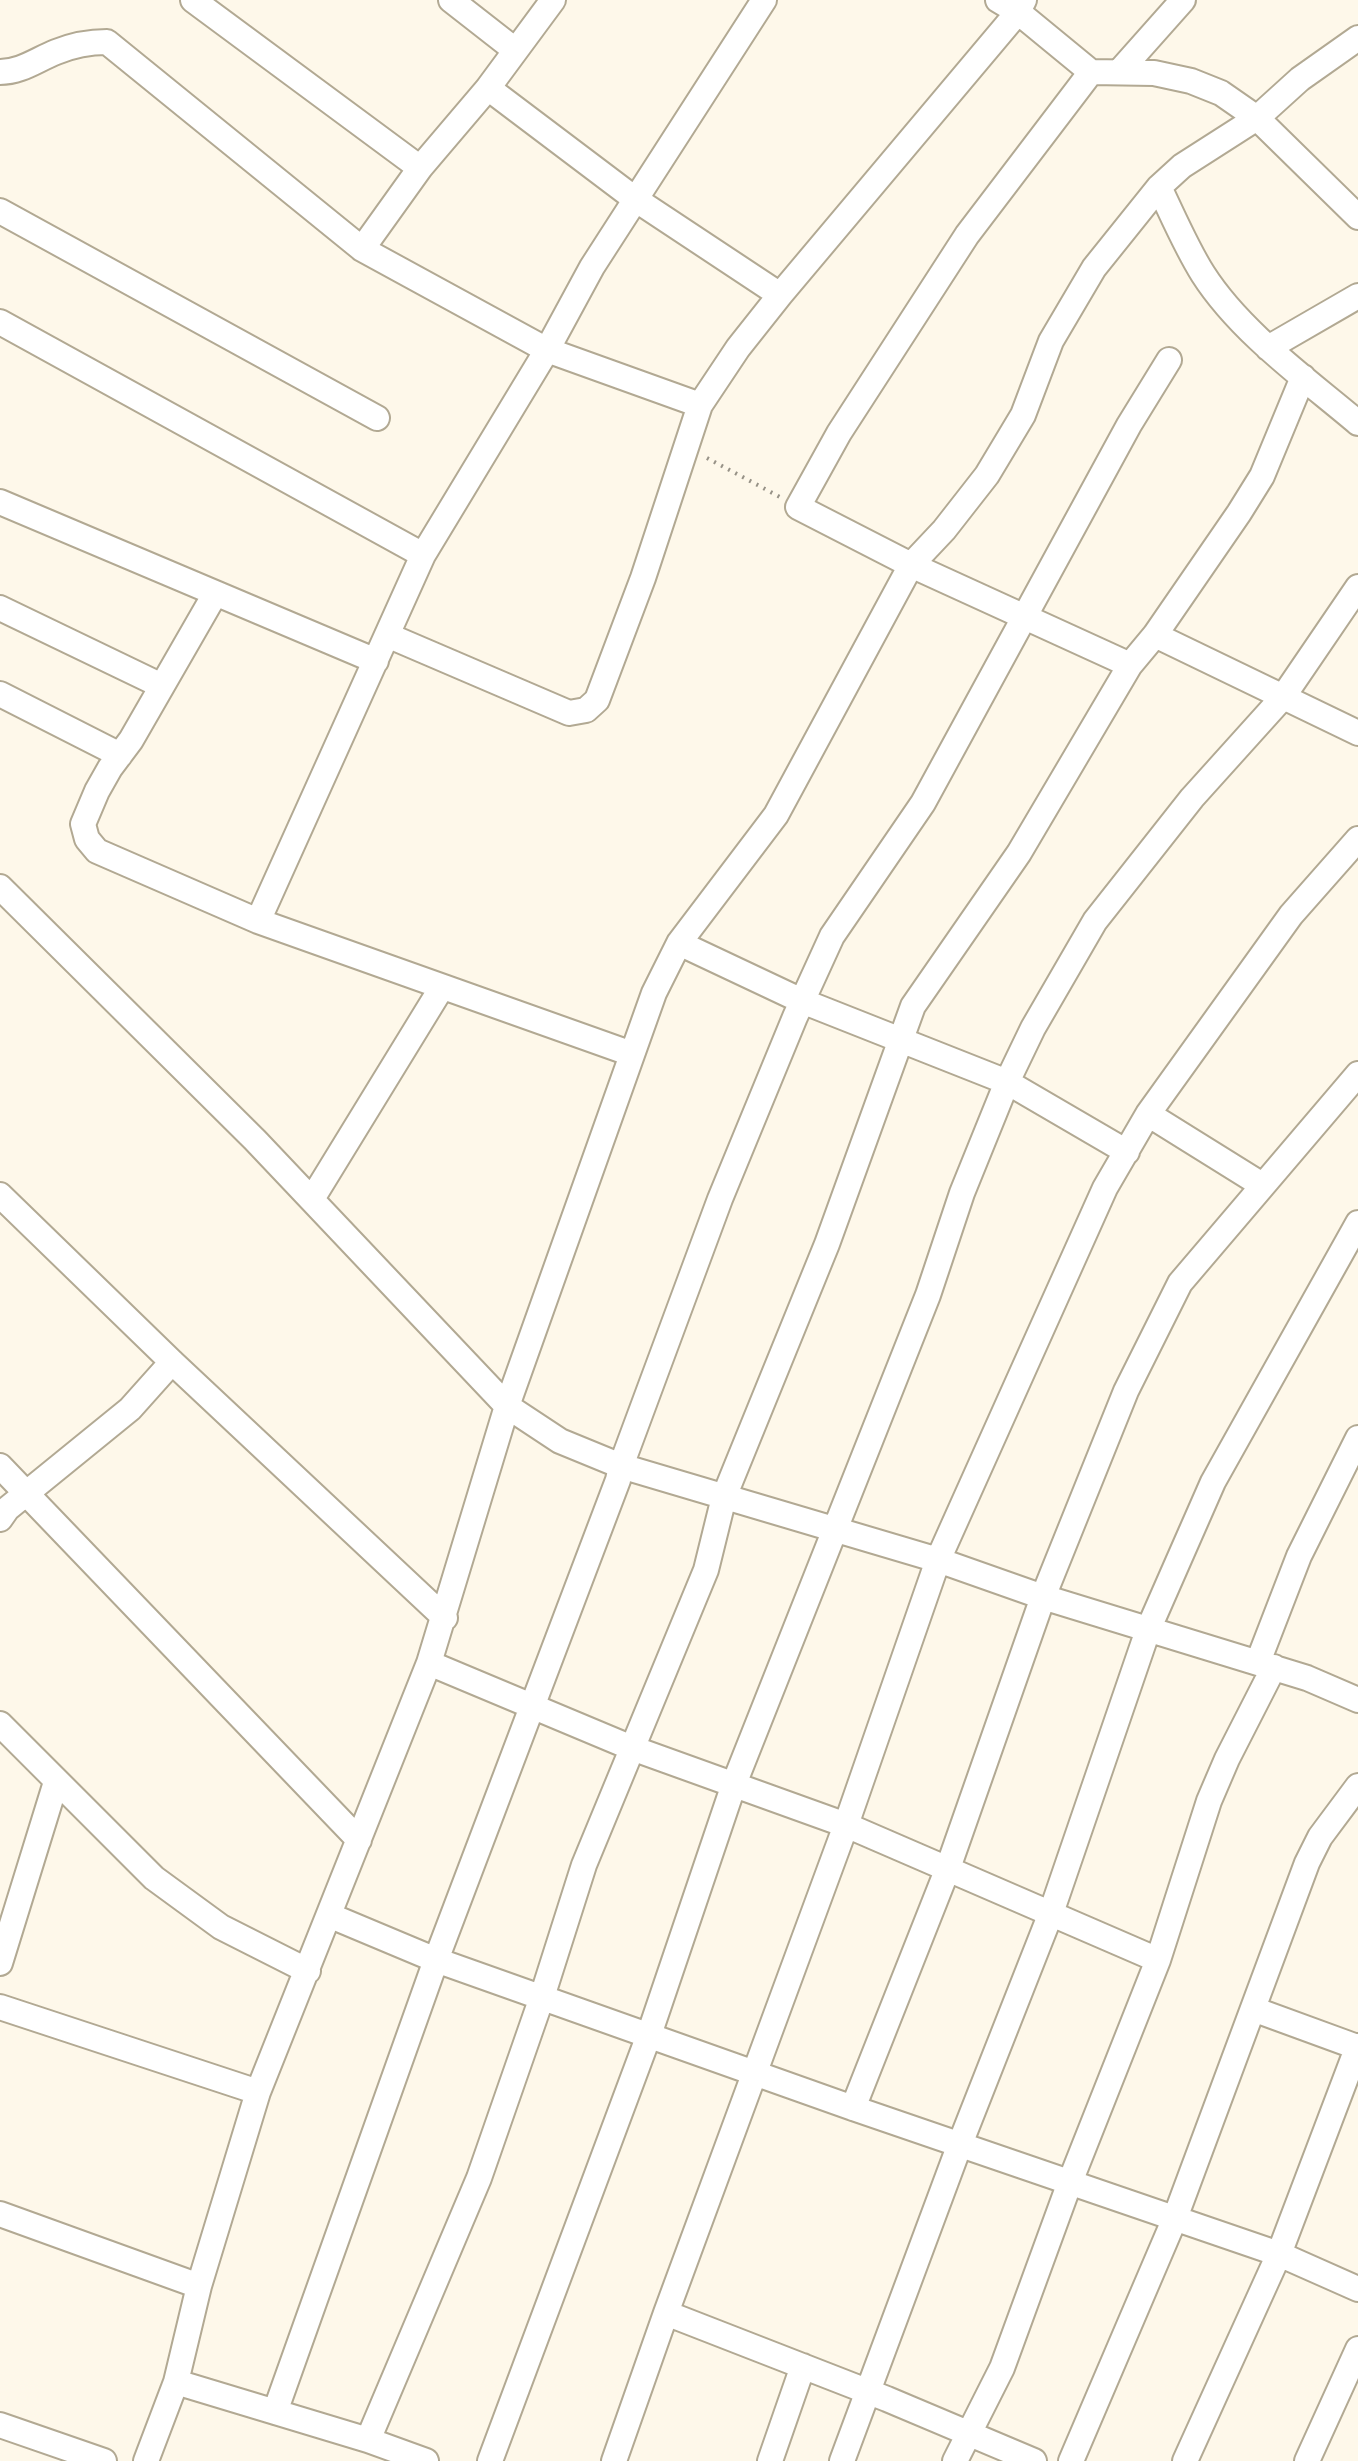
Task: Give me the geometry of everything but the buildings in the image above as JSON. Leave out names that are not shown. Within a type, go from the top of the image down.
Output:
[{"type":"street","points":[[193,0],[420,168]]},
{"type":"street","points":[[451,0],[515,50]]},
{"type":"street","points":[[362,249],[420,168],[488,88],[553,0]]},
{"type":"street","points":[[258,921],[423,555],[547,350],[592,267],[764,0]]},
{"type":"street","points":[[1119,72],[1183,0]]},
{"type":"street","points":[[387,635],[569,713],[586,710],[597,700],[643,578],[700,405],[738,348],[1013,4],[1091,72],[1154,73],[1191,81],[1221,93],[1257,118],[1358,217]]},
{"type":"street","points":[[146,2461],[176,2382],[199,2286],[258,2092],[331,1916],[429,1663],[507,1406],[654,993],[679,943],[776,815],[911,565],[944,530],[987,475],[1023,415],[1051,341],[1086,280],[1159,187],[1182,166],[1257,118],[1300,79],[1358,38]]},
{"type":"street","points":[[0,72],[14,72],[57,51],[87,42],[107,42],[362,249],[547,350],[700,405]]},
{"type":"street","points":[[1091,72],[967,235],[839,433],[798,507],[911,565],[1130,665]]},
{"type":"street","points":[[488,88],[635,199],[780,295]]},
{"type":"street","points":[[1159,187],[1204,275],[1268,348],[1358,423]]},
{"type":"street","points":[[0,211],[377,418]]},
{"type":"street","points":[[1268,348],[1358,296]]},
{"type":"street","points":[[0,322],[423,555]]},
{"type":"street","points":[[275,2412],[436,1960],[618,1480],[720,1199],[802,1001],[832,936],[923,803],[1129,425],[1169,360]]},
{"type":"street","points":[[368,2440],[479,2178],[584,1865],[706,1570],[724,1497],[827,1244],[913,1006],[1019,853],[1130,665],[1213,553],[1262,476],[1303,377]]},
{"type":"street","points":[[0,502],[376,661]]},
{"type":"street","points":[[490,2461],[649,2035],[734,1784],[928,1295],[962,1193],[1007,1082],[1033,1028],[1095,921],[1192,798],[1283,697],[1358,587]]},
{"type":"street","points":[[215,594],[110,768],[83,824],[87,839],[97,851],[258,921],[632,1054]]},
{"type":"street","points":[[0,608],[162,686]]},
{"type":"street","points":[[1155,635],[1358,733]]},
{"type":"street","points":[[0,694],[120,755]]},
{"type":"street","points":[[614,2461],[846,1825],[938,1560],[1105,1188],[1148,1114],[1291,915],[1358,839]]},
{"type":"street","points":[[0,887],[312,1199],[507,1406],[560,1441],[621,1466],[938,1560],[1043,1597],[1355,1692]]},
{"type":"street","points":[[679,943],[802,1001],[1007,1082],[1127,1152]]},
{"type":"street","points":[[312,1199],[442,987]]},
{"type":"street","points":[[853,2108],[948,1868],[1043,1597],[1126,1391],[1180,1283],[1358,1074]]},
{"type":"street","points":[[1148,1114],[1262,1185]]},
{"type":"street","points":[[0,1195],[172,1362],[445,1618]]},
{"type":"street","points":[[842,2461],[960,2144],[1051,1913],[1148,1630],[1213,1482],[1358,1223]]},
{"type":"street","points":[[0,1519],[7,1509],[130,1409],[172,1362]]},
{"type":"street","points":[[955,2461],[999,2376],[1070,2182],[1158,1960],[1209,1801],[1266,1664],[1299,1556],[1358,1438]]},
{"type":"street","points":[[0,1466],[359,1840]]},
{"type":"street","points":[[429,1663],[632,1748],[846,1825],[1158,1960]]},
{"type":"street","points":[[0,1724],[154,1878],[221,1927],[308,1971]]},
{"type":"street","points":[[0,1963],[56,1782]]},
{"type":"street","points":[[1071,2461],[1175,2218],[1307,1863],[1320,1837],[1358,1786]]},
{"type":"street","points":[[331,1916],[436,1960],[853,2108],[1279,2254],[1358,2289]]},
{"type":"street","points":[[0,2007],[258,2092]]},
{"type":"street","points":[[1185,2461],[1279,2254],[1358,2046],[1253,2009]]},
{"type":"street","points":[[0,2214],[199,2286]]},
{"type":"street","points":[[666,2313],[870,2392],[1034,2461]]},
{"type":"street","points":[[1307,2461],[1358,2349]]},
{"type":"street","points":[[770,2461],[803,2366]]},
{"type":"street","points":[[176,2382],[368,2440],[426,2461]]},
{"type":"street","points":[[0,2425],[104,2461]]},
{"type":"path","points":[[688,447],[798,507]]}]
